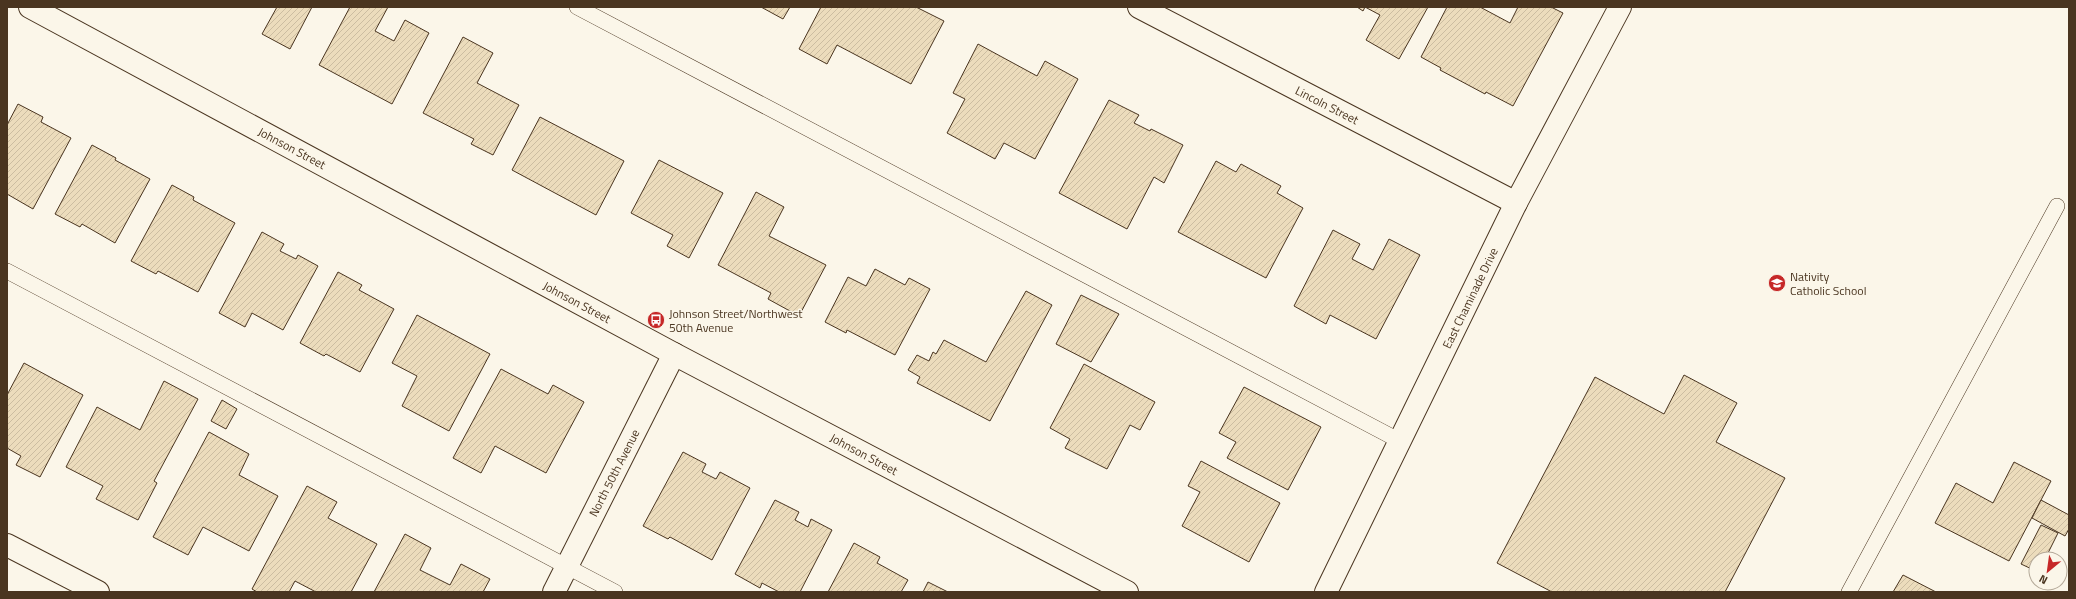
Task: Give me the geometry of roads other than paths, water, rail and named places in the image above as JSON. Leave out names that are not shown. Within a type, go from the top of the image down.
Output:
[{"type":"street","name":"Johnson Street","points":[[30,7],[674,354],[1128,592]]},
{"type":"street","name":"Lincoln Street","points":[[1139,7],[1516,203]]},
{"type":"street","name":"East Chaminade Drive","points":[[1326,592],[1516,203],[1620,7]]},
{"type":"street","name":"North 50th Avenue","points":[[554,592],[674,354]]},
{"type":"street","points":[[7,545],[98,592]]},
{"type":"lane","points":[[577,7],[1400,441]]},
{"type":"lane","points":[[1849,592],[2057,206]]},
{"type":"lane","points":[[7,272],[615,592]]},
{"type":"place","name":"Nativity Catholic School","points":[[1777,283]]},
{"type":"place","name":"Johnson Street/Northwest 50th Avenue","points":[[656,320]]}]
